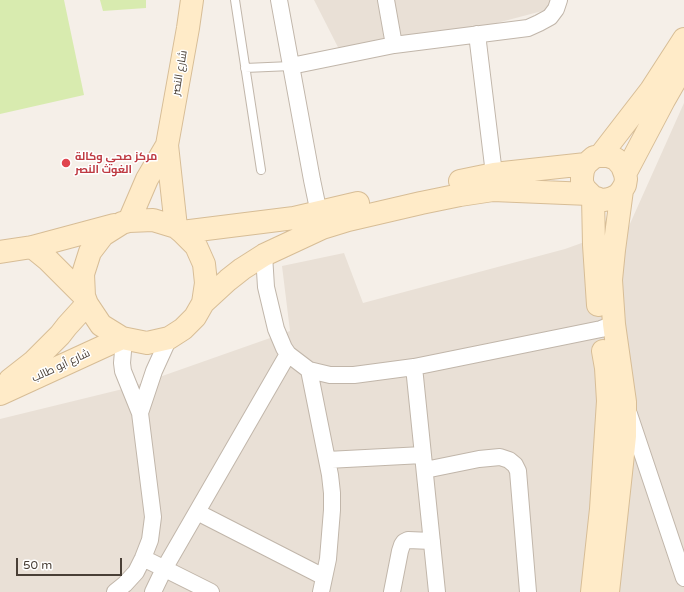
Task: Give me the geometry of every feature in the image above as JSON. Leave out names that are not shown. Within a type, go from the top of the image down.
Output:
[{"type":"street","name":"شارع النصر","points":[[179,230],[167,145],[192,0]]},
{"type":"street","points":[[279,0],[320,220]]},
{"type":"street","points":[[386,0],[394,45]]},
{"type":"street","points":[[291,66],[394,45],[528,28],[550,17],[556,9],[559,0]]},
{"type":"street","points":[[477,34],[494,182]]},
{"type":"street","points":[[684,39],[651,90],[583,170],[582,183],[591,195],[605,200],[618,195],[664,100],[684,66]]},
{"type":"street","name":"شارع النصر","points":[[125,222],[147,179],[167,145]]},
{"type":"street","points":[[179,230],[294,218],[320,220],[608,156],[616,159],[622,166],[624,182],[614,250],[607,326],[602,348],[606,368],[608,401],[601,509],[592,592]]},
{"type":"street","points":[[494,182],[591,195]]},
{"type":"street","points":[[591,195],[596,289],[607,326],[625,402],[684,578]]},
{"type":"street","points":[[0,252],[32,247],[125,222],[153,220],[179,230],[196,246],[204,264],[206,283],[203,303]]},
{"type":"street","points":[[32,247],[52,264],[86,300],[101,325],[123,339],[147,343],[169,338],[183,329],[195,317],[203,303],[228,280],[242,269],[320,220]]},
{"type":"street","points":[[86,300],[83,274],[90,252],[103,235],[125,222]]},
{"type":"street","points":[[264,255],[266,288],[280,341],[288,354],[309,370],[330,375],[354,375],[414,367],[607,326]]},
{"type":"street","points":[[242,269],[245,268],[254,273],[266,288]]},
{"type":"street","name":"شارع أبو طالب","points":[[0,389],[33,362],[60,335],[86,300]]},
{"type":"street","points":[[140,413],[154,371],[169,338]]},
{"type":"street","points":[[115,592],[136,572],[150,540],[153,517],[140,413],[123,371],[123,339]]},
{"type":"street","name":"شارع أبو طالب","points":[[0,394],[123,339]]},
{"type":"street","points":[[153,592],[164,569],[288,354]]},
{"type":"street","points":[[414,367],[437,592]]},
{"type":"street","points":[[197,512],[322,585],[328,559],[332,510],[330,475],[309,370]]},
{"type":"street","points":[[608,592],[625,436],[625,402]]},
{"type":"street","points":[[327,460],[424,463],[500,457],[509,460],[515,465],[518,471],[528,592]]},
{"type":"street","points":[[392,592],[400,551],[404,542],[408,540],[432,541]]},
{"type":"street","points":[[143,558],[203,590]]},
{"type":"lane","points":[[235,0],[261,170]]},
{"type":"lane","points":[[245,68],[291,66]]},
{"type":"shaded area","points":[[314,0],[561,0],[561,6],[346,63]]},
{"type":"shaded area","points":[[684,103],[684,592],[0,592],[0,419],[131,387],[290,331],[282,266],[344,253],[363,303],[565,249],[629,226]]},
{"type":"green space","points":[[0,0],[64,0],[84,95],[0,114]]},
{"type":"green space","points":[[100,0],[146,0],[146,8],[103,11]]},
{"type":"place","name":"مركز صحي وكالة الغوث النصر","points":[[66,163]]}]
